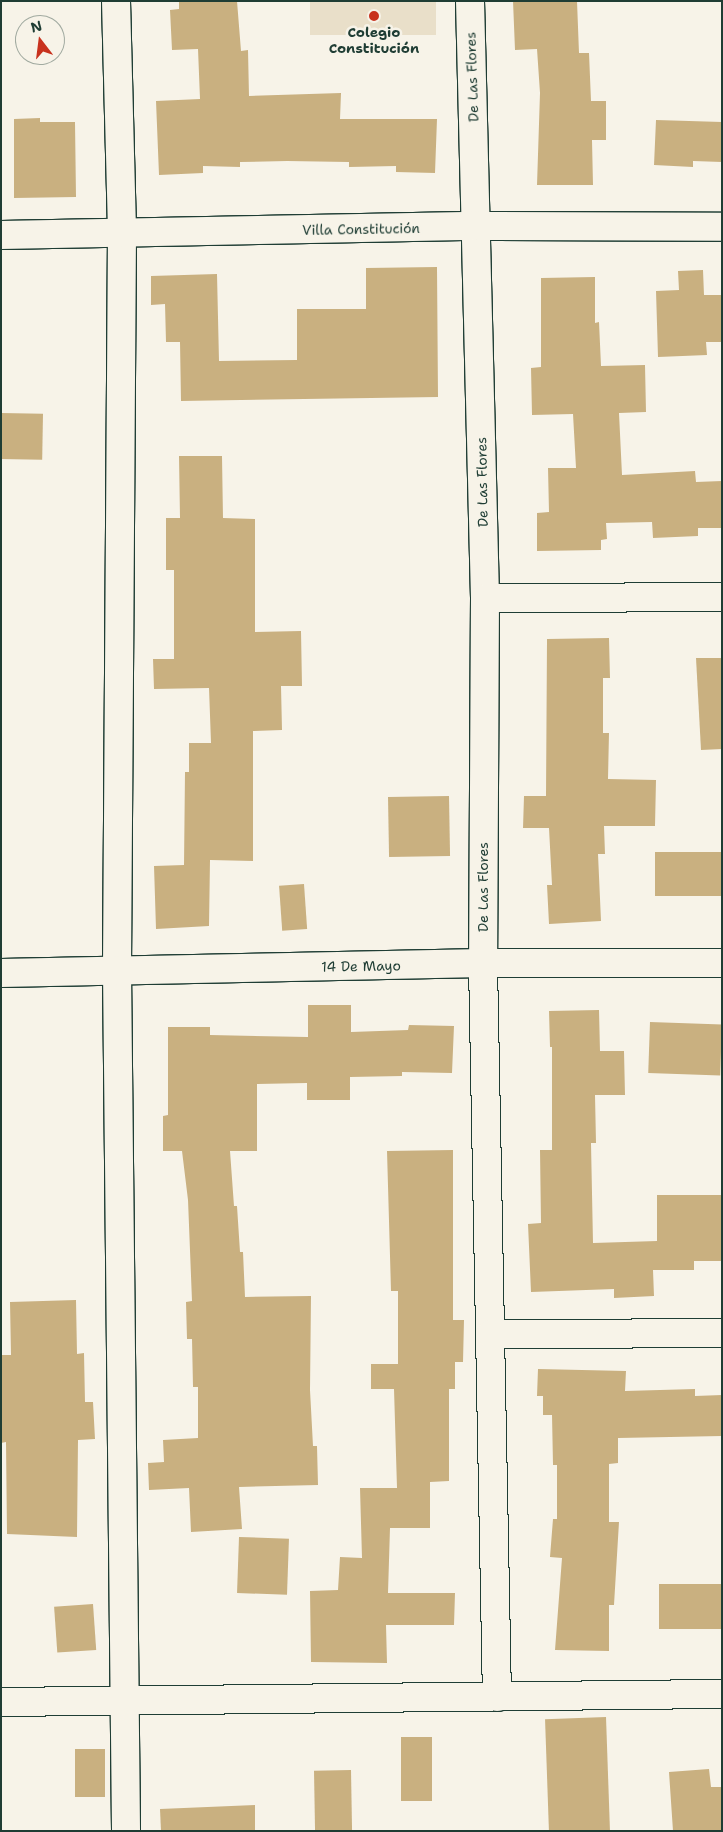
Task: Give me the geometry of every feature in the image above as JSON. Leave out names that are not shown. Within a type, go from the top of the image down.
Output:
[{"type":"street","points":[[116,1],[122,233],[117,970],[126,1831]]},
{"type":"street","name":"De Las Flores","points":[[470,1],[485,598],[483,964],[497,1697]]},
{"type":"street","name":"Villa Constitución","points":[[1,235],[476,226],[722,226]]},
{"type":"street","points":[[485,598],[722,597]]},
{"type":"street","name":"14 De Mayo","points":[[1,973],[483,964],[722,963]]},
{"type":"street","points":[[491,1334],[722,1334]]},
{"type":"street","points":[[1,1702],[722,1694]]},
{"type":"shaded area","name":"Colegio Constitución","points":[[310,1],[436,1],[436,35],[310,35]]},
{"type":"building","points":[[179,1],[237,1],[241,51],[248,50],[249,96],[341,93],[340,119],[437,119],[435,173],[396,172],[396,166],[349,167],[349,162],[287,161],[240,162],[240,167],[203,166],[203,173],[159,175],[156,101],[200,99],[198,49],[172,50],[170,10],[179,9]]},
{"type":"building","points":[[513,1],[577,1],[579,53],[589,53],[591,101],[606,101],[606,140],[592,140],[593,185],[537,185],[540,93],[537,49],[515,50]]},
{"type":"building","points":[[40,118],[40,122],[75,122],[76,197],[14,198],[14,119]]},
{"type":"building","points":[[656,120],[722,122],[722,162],[693,161],[693,167],[654,165]]},
{"type":"building","points":[[437,267],[438,397],[181,401],[180,342],[166,342],[165,304],[151,305],[151,276],[217,274],[219,361],[297,360],[297,309],[366,309],[366,268]]},
{"type":"building","points":[[703,270],[704,295],[722,295],[722,342],[706,342],[707,355],[658,357],[656,291],[679,290],[678,271]]},
{"type":"building","points":[[595,277],[595,323],[599,322],[601,366],[645,365],[646,412],[619,413],[622,475],[695,471],[696,482],[722,481],[722,528],[698,528],[698,536],[653,538],[652,522],[606,523],[607,539],[601,540],[601,550],[537,551],[537,513],[549,512],[548,468],[576,468],[573,414],[532,415],[531,368],[541,367],[541,278]]},
{"type":"building","points":[[1,413],[43,414],[42,460],[1,459]]},
{"type":"building","points":[[179,456],[222,456],[223,518],[255,519],[255,632],[301,631],[302,686],[281,686],[282,730],[253,731],[253,861],[210,860],[209,926],[156,929],[154,866],[184,865],[185,772],[189,772],[189,743],[211,743],[209,688],[154,689],[153,659],[174,659],[174,570],[166,570],[166,518],[180,518]]},
{"type":"building","points":[[609,638],[610,678],[603,678],[603,733],[609,733],[608,779],[656,780],[655,826],[604,826],[605,854],[598,854],[601,921],[549,924],[547,885],[552,885],[549,828],[523,828],[524,796],[546,796],[547,639]]},
{"type":"building","points":[[696,658],[722,658],[722,749],[701,750]]},
{"type":"building","points":[[449,796],[450,856],[389,857],[388,797]]},
{"type":"building","points":[[655,852],[722,852],[722,896],[655,896]]},
{"type":"building","points":[[304,884],[307,929],[282,931],[279,886]]},
{"type":"building","points":[[308,1005],[351,1005],[351,1032],[408,1030],[409,1025],[454,1026],[452,1073],[402,1072],[402,1076],[350,1077],[350,1100],[307,1100],[307,1083],[257,1084],[257,1151],[230,1151],[234,1206],[237,1206],[240,1252],[243,1252],[245,1297],[311,1296],[310,1390],[313,1446],[317,1446],[318,1485],[239,1487],[242,1529],[191,1532],[189,1488],[149,1490],[148,1463],[164,1462],[163,1440],[198,1438],[198,1387],[193,1387],[192,1339],[187,1339],[186,1302],[192,1301],[188,1200],[182,1151],[163,1151],[163,1116],[168,1115],[168,1027],[210,1027],[210,1035],[308,1037]]},
{"type":"building","points":[[599,1010],[600,1051],[624,1051],[625,1095],[595,1095],[596,1143],[591,1143],[593,1243],[657,1241],[657,1195],[722,1195],[722,1261],[694,1261],[694,1270],[653,1270],[654,1296],[614,1298],[614,1289],[531,1292],[528,1224],[541,1223],[540,1150],[552,1150],[552,1047],[550,1047],[549,1011]]},
{"type":"building","points":[[650,1022],[722,1025],[720,1075],[648,1073]]},
{"type":"building","points":[[453,1150],[453,1320],[464,1320],[463,1362],[455,1362],[455,1389],[449,1389],[449,1481],[430,1482],[430,1528],[390,1528],[388,1593],[455,1593],[454,1625],[386,1625],[387,1663],[311,1662],[310,1591],[338,1590],[340,1557],[362,1558],[360,1488],[397,1488],[394,1389],[371,1389],[371,1364],[398,1364],[398,1291],[391,1291],[387,1151]]},
{"type":"building","points":[[76,1300],[77,1354],[84,1353],[85,1402],[93,1402],[95,1439],[78,1440],[77,1537],[7,1534],[6,1442],[1,1443],[1,1405],[2,1355],[11,1355],[10,1302]]},
{"type":"building","points":[[538,1369],[626,1371],[625,1391],[695,1389],[695,1396],[722,1395],[722,1436],[618,1438],[618,1463],[609,1464],[609,1522],[619,1522],[614,1605],[609,1605],[609,1651],[555,1650],[562,1558],[550,1557],[553,1519],[557,1519],[557,1465],[553,1465],[552,1415],[543,1415],[543,1396],[537,1396]]},
{"type":"building","points":[[239,1537],[289,1539],[287,1595],[237,1593]]},
{"type":"building","points":[[659,1584],[722,1584],[722,1629],[659,1629]]},
{"type":"building","points":[[93,1604],[96,1650],[57,1653],[54,1607]]},
{"type":"building","points":[[606,1717],[610,1831],[549,1831],[545,1719]]},
{"type":"building","points":[[401,1737],[432,1737],[432,1801],[401,1801]]},
{"type":"building","points":[[75,1749],[105,1749],[105,1797],[75,1797]]},
{"type":"building","points":[[709,1769],[711,1787],[722,1787],[722,1831],[673,1831],[669,1772]]},
{"type":"building","points":[[351,1770],[352,1831],[315,1831],[314,1771]]},
{"type":"building","points":[[255,1805],[255,1831],[161,1831],[160,1809]]},
{"type":"place","name":"Colegio Constitución","points":[[374,16]]}]
